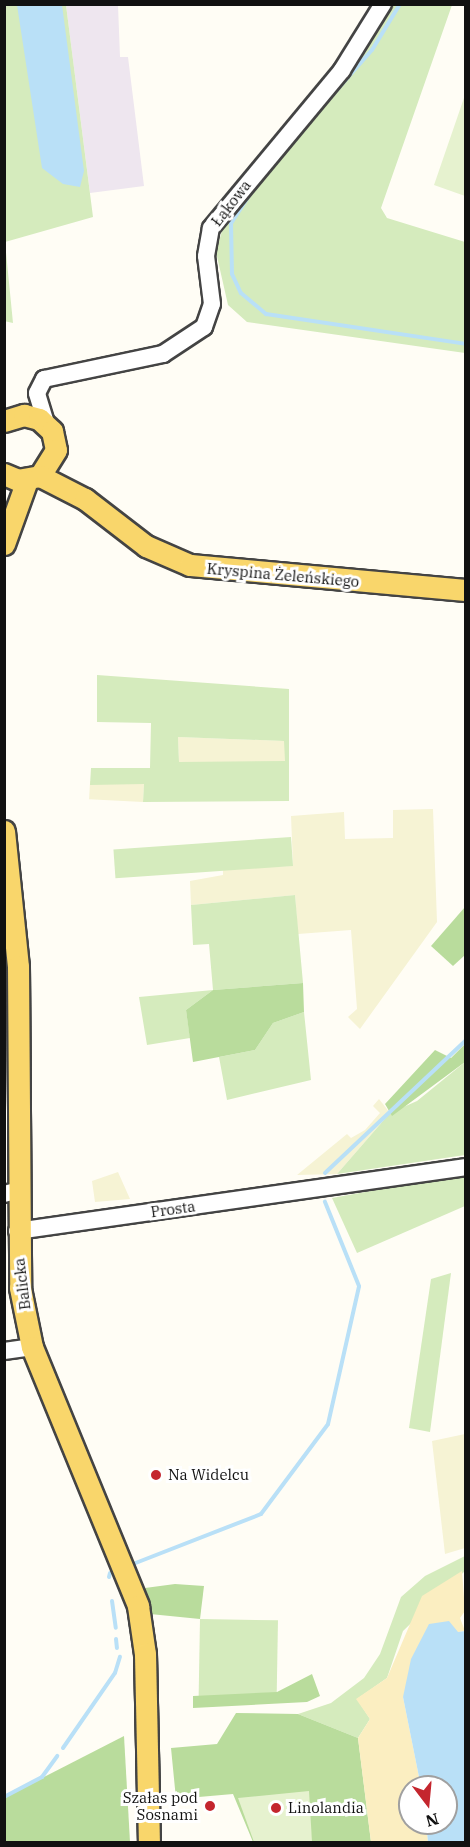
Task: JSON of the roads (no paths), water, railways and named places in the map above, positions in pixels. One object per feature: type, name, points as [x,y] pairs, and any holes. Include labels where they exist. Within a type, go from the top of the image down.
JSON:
[{"type":"main road","points":[[4,544],[56,440],[46,423],[10,418]]},
{"type":"main road","name":"Kryspina Żeleńskiego","points":[[4,474],[40,472],[85,500],[146,546],[190,565],[465,590]]},
{"type":"main road","points":[[4,483],[4,506]]},
{"type":"main road","name":"Balicka","points":[[4,831],[11,962],[10,1192],[17,1231],[20,1288],[32,1347],[128,1575],[145,1654],[149,1842]]},
{"type":"street","name":"Łąkowa","points":[[10,418],[37,393],[44,379],[163,354],[204,327],[212,304],[206,256],[211,228],[342,70],[382,4]]},
{"type":"street","points":[[37,393],[46,423]]},
{"type":"street","name":"Prosta","points":[[17,1231],[465,1167]]},
{"type":"street","points":[[4,1351],[32,1347]]},
{"type":"water","points":[[17,5],[62,5],[84,171],[80,187],[63,184],[42,168]]},
{"type":"water","points":[[449,1621],[458,1632],[465,1631],[465,1842],[428,1842],[427,1835],[458,1835],[458,1775],[419,1775],[403,1697],[411,1659],[429,1624]]},
{"type":"waterway","points":[[308,123],[372,50],[400,4]]},
{"type":"waterway","points":[[252,191],[231,223],[232,274],[241,293],[266,314],[466,344]]},
{"type":"waterway","points":[[325,1173],[466,1040]]},
{"type":"waterway","points":[[133,1564],[261,1514],[328,1424],[359,1286],[325,1202]]},
{"type":"waterway","points":[[109,1577],[110,1573]]},
{"type":"waterway","points":[[112,1601],[116,1628]]},
{"type":"waterway","points":[[116,1639],[117,1648]]},
{"type":"waterway","points":[[63,1748],[115,1673],[120,1657]]},
{"type":"waterway","points":[[4,1797],[42,1777],[57,1756]]},
{"type":"place","name":"Na Widelcu","points":[[156,1475]]},
{"type":"place","name":"Szałas pod Sosnami","points":[[210,1806]]},
{"type":"place","name":"Linolandia","points":[[276,1808]]}]
